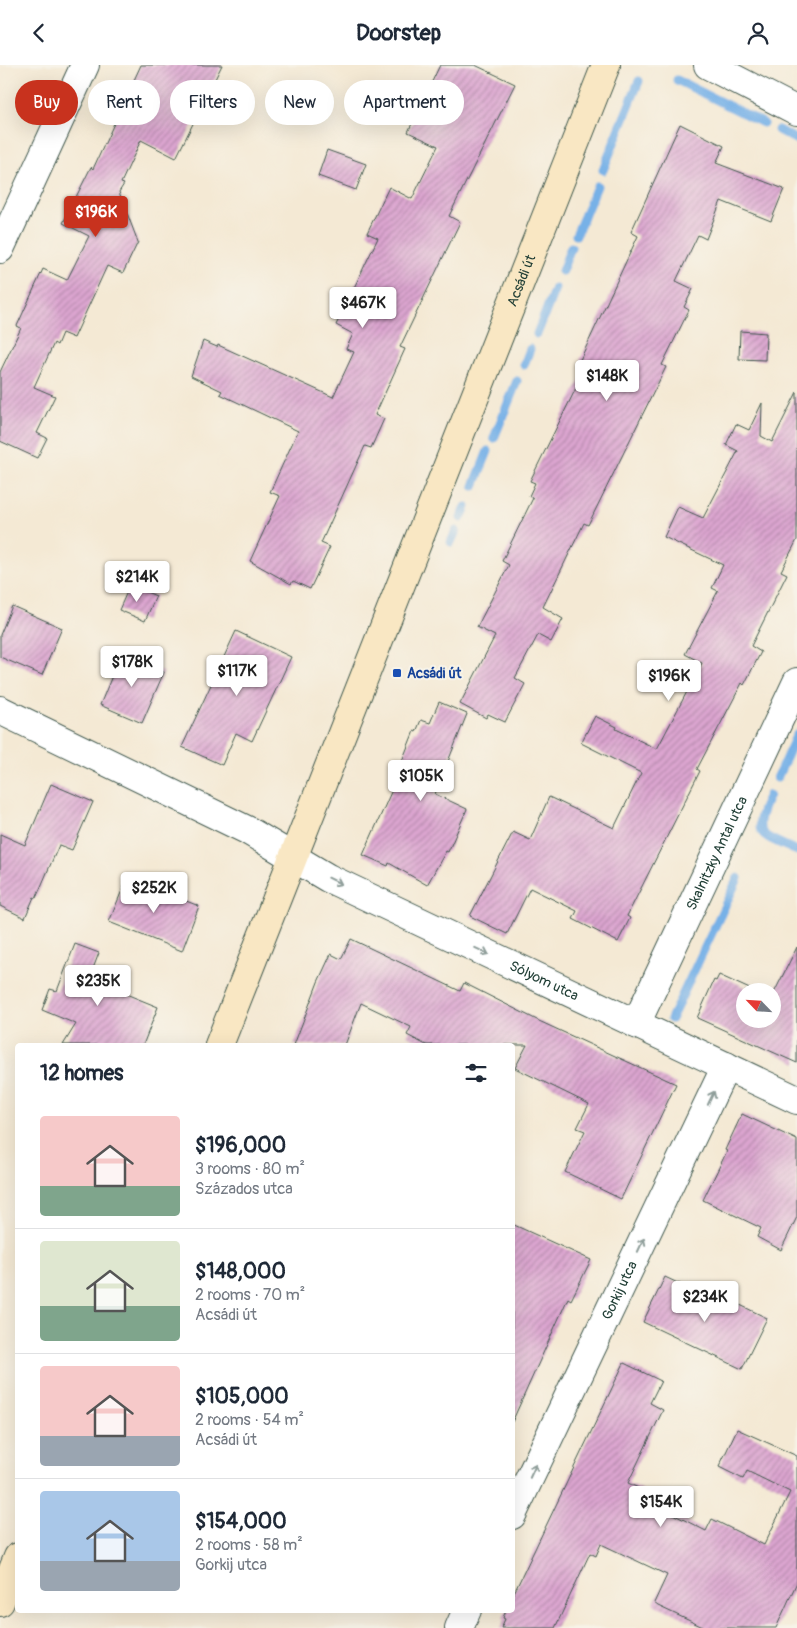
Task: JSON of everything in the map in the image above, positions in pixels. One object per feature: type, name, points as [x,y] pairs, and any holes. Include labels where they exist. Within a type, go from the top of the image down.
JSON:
[{"type":"main road","name":"Acsádi út","points":[[220,1043],[606,65]]},
{"type":"main road","points":[[0,1602],[15,1564]]},
{"type":"street","points":[[0,249],[85,65]]},
{"type":"street","points":[[708,65],[797,111]]},
{"type":"street","name":"Skalnitzky Antal utca","points":[[636,1024],[797,683]]},
{"type":"street","points":[[0,710],[247,830],[292,858]]},
{"type":"street","name":"Sólyom utca","points":[[292,858],[328,878],[797,1100]]},
{"type":"street","name":"Gorkij utca","points":[[515,1509],[726,1066]]},
{"type":"street","points":[[459,1628],[466,1613]]},
{"type":"building","points":[[141,65],[222,65],[215,80],[170,80],[170,125],[192,125],[176,158],[141,140],[121,183],[124,184],[119,192],[138,242],[123,273],[107,266],[74,338],[62,333],[57,345],[54,343],[34,387],[55,396],[37,433],[47,438],[37,458],[0,441],[0,372],[21,328],[17,326],[43,269],[67,280],[89,236],[63,223],[91,167],[93,169],[113,125],[160,125],[160,80],[134,80]]},
{"type":"building","points":[[440,65],[475,65],[515,84],[449,216],[460,222],[400,347],[405,349],[375,415],[384,419],[371,448],[365,446],[321,543],[330,547],[310,589],[293,581],[291,584],[250,561],[280,496],[270,492],[298,431],[220,394],[222,391],[191,376],[203,341],[217,347],[218,345],[333,397],[354,352],[346,349],[353,334],[336,325],[378,238],[367,233],[389,187],[412,199],[438,146],[408,132],[411,125],[464,125],[464,80],[433,80]]},
{"type":"building","points":[[680,124],[724,146],[716,163],[784,189],[771,221],[721,201],[706,239],[698,235],[676,281],[693,289],[684,307],[689,310],[662,365],[666,367],[588,525],[584,523],[543,607],[563,619],[551,642],[538,635],[515,678],[525,684],[505,722],[488,714],[486,718],[460,704],[495,636],[477,627],[509,565],[502,561],[533,498],[529,496],[535,483],[530,481],[588,364],[580,360],[638,236],[631,232]]},
{"type":"building","points":[[327,150],[366,164],[356,190],[318,176]]},
{"type":"building","points":[[740,331],[766,333],[765,360],[739,359]]},
{"type":"building","points":[[797,392],[797,540],[781,571],[787,574],[751,646],[761,652],[744,685],[742,683],[697,769],[700,771],[627,916],[630,918],[618,942],[573,919],[577,911],[530,888],[507,934],[470,916],[513,832],[530,840],[549,797],[614,828],[641,773],[581,743],[595,716],[617,727],[616,729],[657,749],[702,663],[685,654],[718,591],[712,588],[723,565],[664,537],[678,507],[703,518],[738,451],[726,445],[736,424],[749,430],[762,403],[761,436],[772,442]]},
{"type":"building","points":[[130,585],[156,596],[145,621],[119,610]]},
{"type":"building","points":[[12,606],[62,628],[42,675],[0,657],[0,635]]},
{"type":"building","points":[[236,631],[291,657],[252,741],[236,733],[222,765],[182,747]]},
{"type":"building","points":[[121,654],[164,672],[142,723],[100,705]]},
{"type":"building","points":[[439,702],[467,714],[435,794],[467,809],[448,852],[446,851],[427,885],[389,863],[388,866],[363,855],[400,772],[398,771],[414,731],[416,732],[421,720],[430,723]]},
{"type":"building","points":[[51,784],[93,802],[72,850],[59,845],[36,898],[34,897],[25,918],[0,906],[0,834],[25,845]]},
{"type":"building","points":[[127,878],[199,906],[182,951],[109,922]]},
{"type":"building","points":[[351,939],[460,991],[464,983],[539,1021],[676,1084],[621,1199],[565,1172],[585,1131],[577,1128],[589,1104],[515,1068],[527,1045],[515,1045],[515,1043],[422,1043],[407,1035],[411,1027],[361,1003],[346,1043],[295,1043],[331,954],[341,959]]},
{"type":"building","points":[[75,944],[99,953],[89,979],[158,1007],[144,1043],[64,1043],[76,1024],[42,1010],[50,989],[57,991]]},
{"type":"building","points":[[797,947],[797,1063],[697,1018],[714,980],[716,981],[719,975],[736,983],[736,1028],[781,1028],[781,983],[779,983]]},
{"type":"building","points":[[742,1114],[797,1140],[797,1217],[781,1250],[757,1237],[761,1228],[703,1200],[727,1151],[725,1150]]},
{"type":"building","points":[[515,1225],[591,1260],[571,1300],[568,1298],[515,1415]]},
{"type":"building","points":[[665,1277],[735,1310],[738,1304],[767,1318],[742,1369],[643,1322]]},
{"type":"building","points":[[624,1363],[661,1381],[650,1403],[663,1410],[628,1483],[661,1499],[657,1506],[706,1531],[712,1519],[764,1545],[790,1492],[747,1471],[743,1479],[719,1467],[737,1429],[797,1456],[797,1582],[776,1628],[705,1628],[658,1606],[654,1603],[667,1575],[601,1544],[596,1556],[590,1553],[555,1628],[501,1628],[505,1619],[503,1618],[505,1613],[515,1613],[515,1591]]},
{"type":"waterway","points":[[677,80],[763,123]]},
{"type":"waterway","points":[[603,170],[639,81]]},
{"type":"waterway","points":[[778,130],[797,140]]},
{"type":"waterway","points":[[576,235],[597,186]]},
{"type":"waterway","points":[[562,271],[571,247]]},
{"type":"waterway","points":[[537,334],[555,288]]},
{"type":"waterway","points":[[524,365],[530,349]]},
{"type":"waterway","points":[[494,438],[517,381]]},
{"type":"waterway","points":[[474,486],[488,451]]},
{"type":"waterway","points":[[461,518],[466,507]]},
{"type":"waterway","points":[[451,542],[456,531]]},
{"type":"waterway","points":[[777,778],[797,734]]},
{"type":"waterway","points":[[769,795],[760,819],[762,832],[774,841],[797,851]]},
{"type":"waterway","points":[[671,1019],[738,878]]},
{"type":"place","name":"Acsádi út","points":[[397,673]]}]
